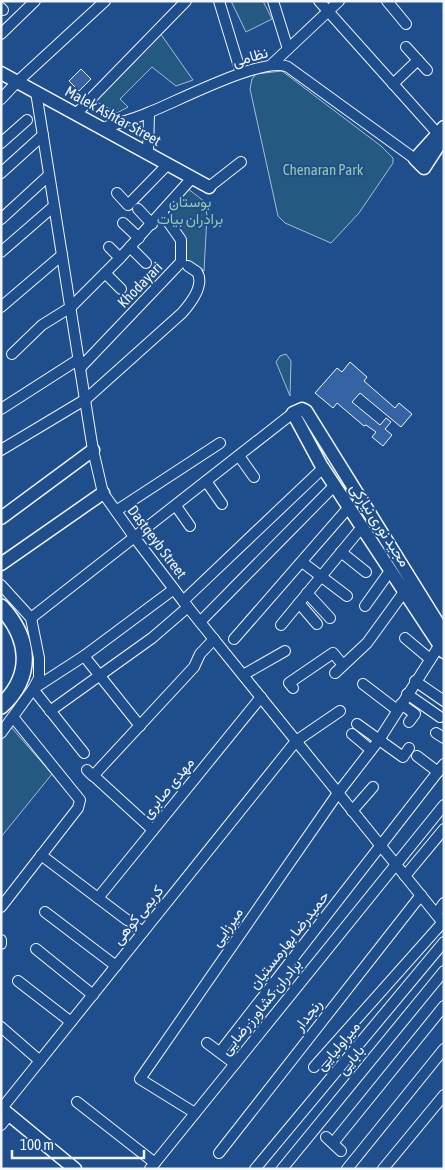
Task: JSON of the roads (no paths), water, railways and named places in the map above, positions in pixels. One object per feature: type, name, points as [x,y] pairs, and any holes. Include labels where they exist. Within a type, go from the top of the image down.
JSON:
[{"type":"highway","points":[[1,608],[19,631],[24,660],[19,682],[1,706]]},
{"type":"main road","name":"Malek Ashtar Street","points":[[1,73],[209,188]]},
{"type":"main road","points":[[419,163],[442,133]]},
{"type":"main road","name":"مجید نوری نیارکی","points":[[302,409],[306,411],[442,644],[404,592],[323,468],[293,413],[302,409]]},
{"type":"main road","points":[[1,518],[93,450]]},
{"type":"main road","points":[[1,564],[104,493]]},
{"type":"main road","points":[[4,1110],[75,1169]]},
{"type":"street","points":[[1,34],[35,1]]},
{"type":"street","points":[[1,99],[58,40],[105,1]]},
{"type":"street","points":[[76,114],[186,1]]},
{"type":"street","points":[[219,1],[241,73]]},
{"type":"street","points":[[273,1],[288,49]]},
{"type":"street","points":[[319,1],[393,84],[442,133]]},
{"type":"street","points":[[271,65],[339,1]]},
{"type":"street","points":[[387,1],[406,24]]},
{"type":"street","points":[[406,47],[427,70]]},
{"type":"street","points":[[393,84],[418,60]]},
{"type":"street","name":"نظامی","points":[[102,128],[149,113],[241,73],[271,65],[288,67],[419,163]]},
{"type":"street","name":"Dastqeyb Street","points":[[36,92],[93,450],[104,493],[135,538],[200,622],[441,920]]},
{"type":"street","points":[[148,153],[149,113]]},
{"type":"street","points":[[1,143],[27,120]]},
{"type":"street","points":[[1,172],[42,135]]},
{"type":"street","points":[[209,188],[240,162]]},
{"type":"street","points":[[117,193],[128,205],[168,164]]},
{"type":"street","points":[[1,219],[48,176]]},
{"type":"street","points":[[12,354],[42,325],[71,307],[152,224],[192,178]]},
{"type":"street","points":[[1,252],[54,206]]},
{"type":"street","points":[[138,209],[152,224]]},
{"type":"street","name":"Khodayari","points":[[1,409],[80,363],[181,262],[181,240],[162,212]]},
{"type":"street","points":[[123,223],[138,238]]},
{"type":"street","points":[[109,246],[120,258]]},
{"type":"street","points":[[130,247],[146,263]]},
{"type":"street","points":[[1,307],[62,256]]},
{"type":"street","points":[[1,450],[86,399],[188,305],[196,292],[199,275],[188,266]]},
{"type":"street","points":[[105,273],[122,289]]},
{"type":"street","points":[[31,618],[293,413]]},
{"type":"street","points":[[116,510],[220,443]]},
{"type":"street","points":[[239,456],[254,477]]},
{"type":"street","points":[[50,711],[152,638],[323,468]]},
{"type":"street","points":[[206,481],[222,504]]},
{"type":"street","points":[[200,622],[335,485]]},
{"type":"street","points":[[176,506],[190,526]]},
{"type":"street","points":[[234,638],[349,507]]},
{"type":"street","points":[[281,625],[362,527]]},
{"type":"street","points":[[341,552],[366,572]]},
{"type":"street","points":[[302,562],[347,596]]},
{"type":"street","points":[[365,606],[390,571]]},
{"type":"street","points":[[1,585],[31,618],[40,658],[39,678],[33,690],[1,733]]},
{"type":"street","points":[[33,690],[84,656],[174,589]]},
{"type":"street","points":[[335,672],[367,643],[404,592]]},
{"type":"street","points":[[308,593],[330,618]]},
{"type":"street","points":[[299,603],[317,624]]},
{"type":"street","points":[[405,638],[430,658]]},
{"type":"street","points":[[154,830],[92,774],[140,726],[194,667],[200,654],[214,639]]},
{"type":"street","name":"میرزایی","points":[[195,1113],[140,1079],[338,792],[379,740],[430,658],[442,644]]},
{"type":"street","points":[[243,675],[285,651]]},
{"type":"street","points":[[293,688],[289,683],[333,653],[343,665]]},
{"type":"street","points":[[84,656],[140,726]]},
{"type":"street","points":[[415,681],[444,701]]},
{"type":"street","points":[[363,684],[399,707],[415,714],[409,722]]},
{"type":"street","points":[[33,690],[84,753]]},
{"type":"street","points":[[408,694],[440,716]]},
{"type":"street","name":"مهدی صابری","points":[[98,898],[261,697]]},
{"type":"street","name":"کریمی کوهی","points":[[1,1125],[4,1110],[40,1062],[296,741],[340,711]]},
{"type":"street","points":[[1,907],[78,808],[79,796],[13,717]]},
{"type":"street","points":[[357,724],[403,757],[413,752],[441,768]]},
{"type":"street","points":[[352,734],[371,750]]},
{"type":"street","name":"حمیدرضا بهارمستیان","points":[[220,1052],[441,768]]},
{"type":"street","points":[[352,811],[373,787]]},
{"type":"street","name":"برادران کشاورز رضایی","points":[[152,1166],[444,805]]},
{"type":"street","points":[[405,876],[444,829]]},
{"type":"street","points":[[42,855],[143,932]]},
{"type":"street","name":"رنجدار","points":[[219,1153],[421,895]]},
{"type":"street","points":[[314,1067],[441,920],[444,903]]},
{"type":"street","points":[[45,912],[116,966]]},
{"type":"street","name":"میراولیایی","points":[[255,1169],[444,942]]},
{"type":"street","points":[[36,949],[93,995]]},
{"type":"street","name":"بابایی","points":[[282,1169],[444,971]]},
{"type":"street","points":[[18,981],[71,1022]]},
{"type":"street","points":[[341,1151],[329,1140],[444,1006]]},
{"type":"street","points":[[1,1027],[40,1062]]},
{"type":"street","points":[[208,1043],[235,1064]]},
{"type":"street","points":[[347,1169],[444,1048]]},
{"type":"street","points":[[383,1169],[444,1095]]},
{"type":"street","points":[[77,1102],[152,1166]]},
{"type":"park label","name":"Chenaran Park","points":[[323,170]]},
{"type":"park label","name":"بوستان برادران بیات","points":[[190,210]]}]
